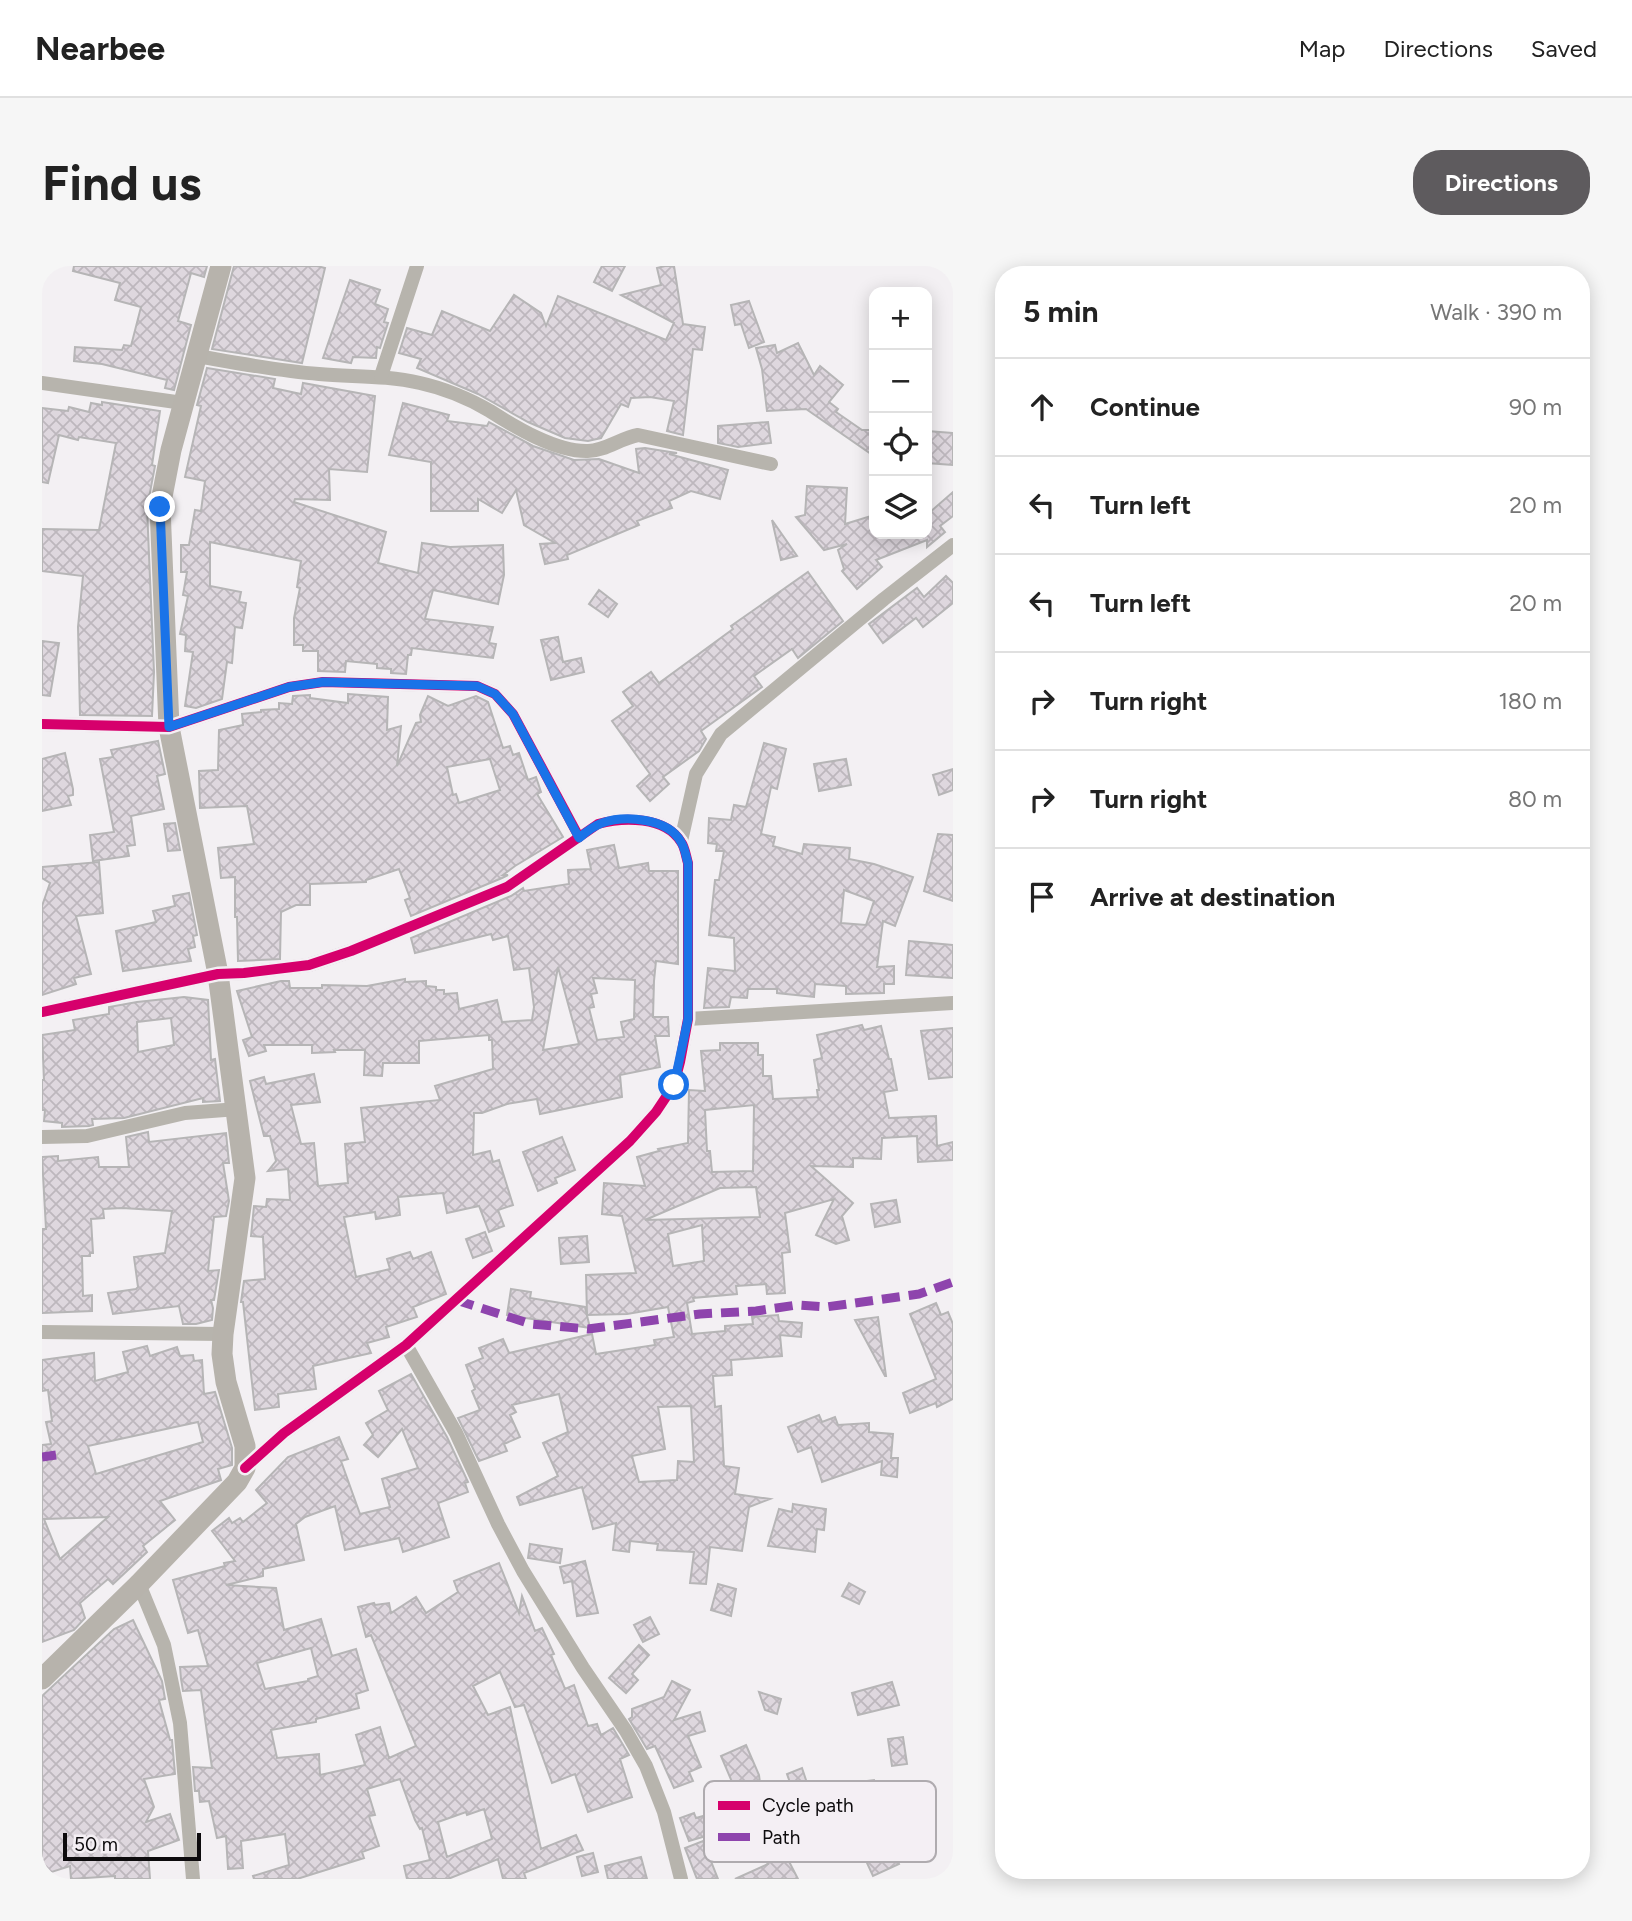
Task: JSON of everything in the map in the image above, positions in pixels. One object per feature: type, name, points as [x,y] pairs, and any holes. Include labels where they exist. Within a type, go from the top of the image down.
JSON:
[{"type":"main road","points":[[42,1679],[139,1584],[237,1482],[245,1468],[245,1446],[226,1382],[222,1354],[245,1178],[238,1109],[218,974],[169,727],[160,507],[183,403],[221,266]]},
{"type":"street","points":[[381,376],[417,266]]},
{"type":"street","points":[[197,356],[266,368],[318,374],[381,376],[422,383],[488,410],[525,433],[577,450],[590,452],[638,435],[771,464]]},
{"type":"street","points":[[42,383],[183,403]]},
{"type":"street","points":[[245,1468],[284,1433],[406,1345],[630,1141],[656,1112],[674,1085],[688,1019],[688,863],[681,841],[696,774],[721,734],[953,545]]},
{"type":"street","points":[[42,724],[169,727],[289,687],[323,682],[477,686],[495,694],[513,714],[579,838]]},
{"type":"street","points":[[42,1012],[218,974],[309,965],[351,951],[507,887],[598,824],[615,819],[633,818],[662,825],[681,841]]},
{"type":"street","points":[[688,1019],[953,1003]]},
{"type":"street","points":[[42,1137],[87,1136],[185,1113],[238,1109]]},
{"type":"street","points":[[42,1332],[223,1334]]},
{"type":"street","points":[[406,1345],[456,1433],[523,1571],[646,1766],[664,1812],[681,1879]]},
{"type":"street","points":[[139,1584],[164,1645],[180,1723],[193,1879]]},
{"type":"building","points":[[74,266],[207,266],[204,277],[191,273],[178,321],[191,325],[174,390],[165,388],[167,380],[102,364],[74,361],[75,347],[122,350],[124,345],[131,346],[141,307],[115,300],[120,283],[73,271]]},
{"type":"building","points":[[234,266],[325,268],[302,363],[212,349]]},
{"type":"building","points":[[602,266],[625,266],[612,291],[594,282]]},
{"type":"building","points":[[674,266],[683,324],[705,327],[702,350],[693,349],[683,435],[667,431],[674,401],[650,397],[631,398],[628,407],[621,404],[601,438],[588,441],[565,438],[528,422],[478,394],[417,368],[421,359],[399,353],[407,328],[432,335],[442,311],[490,331],[514,295],[541,313],[546,326],[558,296],[666,340],[674,323],[621,295],[661,285],[657,268]]},
{"type":"building","points":[[350,280],[380,290],[375,304],[388,309],[384,322],[388,323],[380,348],[377,347],[376,358],[353,357],[351,363],[323,358]]},
{"type":"building","points":[[749,301],[764,342],[749,348],[741,324],[735,325],[731,305]]},
{"type":"building","points":[[798,343],[814,375],[820,366],[843,385],[829,402],[838,409],[836,412],[862,430],[869,430],[869,453],[806,409],[767,411],[762,369],[756,348],[775,345],[777,353]]},
{"type":"building","points":[[207,368],[275,379],[273,388],[301,394],[303,383],[375,396],[367,472],[329,469],[330,500],[295,499],[294,502],[386,532],[378,563],[418,573],[422,543],[450,547],[503,545],[504,575],[498,604],[433,590],[425,619],[493,627],[489,643],[496,644],[493,658],[412,648],[411,655],[408,655],[406,674],[391,673],[391,669],[377,668],[377,664],[346,661],[345,672],[318,671],[318,651],[303,651],[303,645],[294,645],[294,618],[300,588],[297,587],[301,561],[210,542],[210,586],[241,592],[239,602],[246,603],[242,628],[235,627],[232,663],[227,662],[222,699],[196,708],[185,706],[193,652],[185,651],[186,635],[180,634],[188,596],[183,595],[187,572],[181,572],[181,545],[189,545],[195,510],[201,511],[205,481],[185,477],[201,406],[197,405]]},
{"type":"building","points":[[102,402],[160,411],[152,465],[155,466],[147,508],[154,672],[152,716],[80,715],[78,627],[83,576],[42,571],[42,529],[99,530],[116,443],[79,437],[78,440],[59,435],[48,483],[42,482],[42,408],[68,411],[69,407],[89,412],[91,403],[102,405]]},
{"type":"building","points":[[403,403],[449,415],[447,421],[487,426],[489,422],[533,446],[574,460],[599,459],[639,473],[636,449],[645,448],[677,453],[669,454],[728,470],[720,499],[691,491],[669,501],[672,508],[637,521],[639,525],[567,555],[568,559],[545,564],[540,544],[555,543],[524,525],[516,490],[502,513],[478,499],[478,511],[431,511],[431,462],[389,455]]},
{"type":"building","points":[[768,422],[771,443],[738,447],[718,443],[718,426]]},
{"type":"building","points":[[932,431],[953,433],[953,465],[932,463]]},
{"type":"building","points":[[807,486],[847,488],[845,524],[869,517],[869,539],[932,539],[932,510],[953,492],[953,516],[940,526],[945,532],[927,547],[927,540],[876,560],[882,567],[857,589],[842,571],[844,569],[838,550],[847,544],[824,550],[796,517],[805,515]]},
{"type":"building","points":[[772,520],[797,556],[781,560]]},
{"type":"building","points":[[808,572],[843,621],[798,658],[792,649],[754,676],[762,687],[701,731],[706,739],[699,751],[663,777],[669,784],[650,801],[637,786],[650,774],[612,721],[633,706],[623,692],[651,672],[659,683],[733,629],[731,626]]},
{"type":"building","points":[[946,576],[953,583],[953,603],[923,627],[916,618],[883,643],[869,624],[917,588],[924,597]]},
{"type":"building","points":[[599,590],[617,604],[608,617],[589,604]]},
{"type":"building","points":[[558,637],[563,662],[581,658],[584,672],[551,680],[541,640]]},
{"type":"building","points":[[42,641],[59,643],[50,696],[42,695]]},
{"type":"building","points":[[348,694],[388,697],[387,730],[401,726],[397,766],[416,723],[421,722],[420,715],[428,696],[448,706],[476,696],[488,702],[503,748],[510,746],[513,755],[519,753],[528,780],[536,777],[541,792],[537,794],[563,837],[503,875],[508,875],[411,916],[405,900],[410,898],[399,869],[366,882],[310,884],[310,905],[296,905],[281,912],[280,959],[238,961],[235,877],[221,878],[218,848],[254,844],[247,806],[200,808],[199,771],[218,770],[219,730],[243,725],[242,714],[279,709],[279,703],[292,704],[293,696],[310,695],[310,698],[348,703]],"holes":[[[490,759],[500,790],[459,803],[456,794],[453,795],[447,767]]]},
{"type":"building","points":[[158,741],[165,774],[157,776],[164,809],[131,816],[135,845],[127,846],[129,856],[93,861],[90,835],[114,832],[100,759],[113,757],[111,750]]},
{"type":"building","points":[[764,743],[786,749],[777,789],[771,787],[761,834],[775,837],[773,846],[802,854],[804,844],[850,848],[849,859],[913,877],[895,926],[883,921],[877,967],[894,966],[894,984],[884,984],[884,993],[846,994],[846,986],[815,984],[814,997],[777,993],[777,989],[748,989],[747,998],[731,997],[729,1007],[704,1008],[708,968],[735,971],[734,938],[709,935],[715,880],[719,880],[724,851],[716,851],[717,844],[708,843],[709,818],[731,820],[734,805],[746,807]],"holes":[[[844,890],[874,901],[866,925],[841,923]]]},
{"type":"building","points":[[65,753],[73,789],[73,795],[68,796],[71,805],[42,811],[42,759]]},
{"type":"building","points":[[846,759],[851,785],[819,791],[814,764]]},
{"type":"building","points":[[953,769],[953,790],[939,795],[933,775]]},
{"type":"building","points":[[175,823],[180,850],[168,851],[164,824]]},
{"type":"building","points":[[938,834],[953,835],[953,901],[924,891]]},
{"type":"building","points":[[614,845],[619,868],[648,863],[649,871],[678,871],[678,964],[656,961],[654,981],[653,1017],[668,1017],[669,1036],[655,1036],[660,1067],[620,1075],[622,1097],[540,1114],[537,1099],[474,1113],[473,1155],[490,1151],[493,1162],[499,1160],[513,1205],[498,1210],[504,1226],[489,1232],[479,1206],[447,1213],[443,1193],[398,1197],[400,1215],[376,1219],[375,1212],[344,1217],[356,1277],[390,1269],[387,1259],[410,1252],[413,1259],[431,1252],[446,1294],[413,1307],[417,1317],[386,1327],[389,1337],[367,1343],[371,1353],[313,1366],[316,1389],[278,1394],[279,1407],[255,1410],[241,1302],[244,1281],[265,1279],[263,1237],[251,1236],[254,1206],[266,1207],[267,1199],[290,1200],[288,1169],[268,1171],[276,1161],[270,1136],[264,1136],[250,1081],[264,1077],[266,1084],[314,1074],[320,1102],[291,1105],[301,1144],[314,1143],[318,1186],[348,1183],[345,1144],[365,1142],[361,1108],[440,1100],[435,1086],[493,1069],[492,1040],[489,1040],[489,1035],[419,1041],[419,1063],[383,1063],[382,1076],[364,1075],[365,1050],[312,1053],[312,1045],[264,1045],[266,1051],[249,1056],[243,1040],[252,1037],[237,991],[281,981],[289,981],[290,988],[322,988],[322,985],[367,986],[405,979],[405,982],[426,981],[426,986],[444,990],[444,994],[457,993],[459,1009],[497,1000],[502,1022],[532,1020],[534,1007],[529,968],[514,970],[508,936],[493,940],[491,934],[415,953],[411,938],[511,896],[523,888],[524,891],[569,884],[568,870],[591,869],[587,850]],"holes":[[[558,967],[579,1044],[543,1050]],[[593,978],[635,980],[634,1019],[621,1022],[624,1037],[597,1040],[589,1008],[594,1007],[591,994],[597,993]]]},
{"type":"building","points":[[99,862],[103,913],[76,916],[91,974],[74,978],[76,984],[42,995],[42,906],[50,883],[42,878],[42,867]]},
{"type":"building","points":[[189,893],[197,935],[193,936],[195,947],[188,949],[191,961],[123,971],[116,931],[156,922],[153,911],[175,906],[173,896]]},
{"type":"building","points":[[909,941],[953,945],[953,978],[906,975]]},
{"type":"building","points":[[184,997],[208,1000],[211,1060],[215,1059],[220,1101],[203,1102],[203,1098],[124,1118],[92,1119],[93,1125],[89,1126],[62,1127],[62,1123],[44,1121],[42,1035],[75,1030],[73,1020],[109,1014],[109,1007]],"holes":[[[171,1018],[174,1045],[138,1052],[137,1022]]]},
{"type":"building","points":[[862,1025],[864,1030],[881,1026],[897,1090],[884,1092],[889,1118],[936,1116],[937,1146],[953,1142],[953,1160],[918,1162],[917,1136],[882,1138],[881,1159],[853,1158],[853,1167],[811,1166],[853,1203],[842,1216],[849,1240],[836,1244],[816,1235],[834,1199],[785,1213],[790,1252],[782,1253],[785,1293],[767,1294],[766,1284],[736,1286],[737,1294],[693,1298],[694,1301],[687,1303],[692,1334],[725,1331],[725,1326],[753,1324],[752,1317],[778,1315],[779,1321],[802,1323],[801,1337],[780,1335],[782,1356],[731,1360],[732,1375],[713,1376],[715,1407],[721,1406],[724,1466],[739,1468],[735,1494],[770,1499],[749,1507],[742,1551],[710,1547],[706,1584],[690,1583],[694,1552],[657,1550],[658,1544],[630,1541],[629,1552],[613,1550],[616,1523],[593,1529],[582,1487],[520,1505],[517,1497],[558,1476],[543,1443],[568,1432],[559,1394],[512,1405],[516,1412],[510,1415],[520,1437],[504,1444],[507,1451],[479,1461],[458,1418],[480,1410],[466,1365],[483,1358],[479,1348],[503,1339],[509,1353],[592,1334],[596,1354],[655,1345],[654,1340],[674,1337],[668,1307],[627,1314],[587,1315],[586,1275],[636,1273],[622,1216],[602,1214],[604,1183],[645,1186],[637,1157],[659,1151],[658,1149],[688,1143],[689,1090],[705,1091],[701,1051],[720,1050],[720,1043],[758,1043],[758,1055],[763,1055],[763,1076],[771,1076],[773,1099],[818,1097],[814,1060],[822,1058],[817,1035]],"holes":[[[754,1105],[753,1171],[712,1172],[710,1151],[707,1151],[705,1110]],[[756,1187],[760,1217],[645,1220],[720,1188]],[[702,1225],[704,1261],[673,1266],[668,1234]],[[691,1406],[694,1462],[678,1461],[677,1480],[639,1482],[632,1456],[665,1449],[658,1407]]]},
{"type":"building","points":[[953,1028],[953,1077],[929,1079],[921,1031]]},
{"type":"building","points":[[148,1132],[149,1142],[226,1133],[229,1163],[223,1163],[229,1201],[226,1216],[214,1217],[208,1271],[219,1270],[214,1300],[211,1300],[212,1320],[183,1324],[179,1306],[113,1314],[108,1293],[138,1287],[134,1257],[165,1253],[172,1211],[122,1208],[103,1209],[104,1218],[91,1219],[93,1253],[90,1253],[90,1256],[82,1256],[83,1296],[92,1295],[92,1311],[42,1313],[42,1229],[46,1229],[42,1157],[58,1156],[58,1161],[98,1157],[99,1167],[129,1167],[126,1137]]},
{"type":"building","points":[[562,1137],[575,1170],[555,1178],[557,1183],[538,1191],[523,1152]]},
{"type":"building","points":[[896,1200],[900,1222],[875,1227],[871,1204]]},
{"type":"building","points":[[485,1232],[492,1251],[473,1258],[466,1239]]},
{"type":"building","points":[[587,1236],[589,1262],[561,1264],[559,1238]]},
{"type":"building","points":[[511,1289],[531,1292],[530,1298],[585,1307],[590,1328],[507,1315]]},
{"type":"building","points":[[936,1303],[941,1315],[948,1312],[953,1324],[953,1399],[937,1407],[936,1403],[910,1413],[903,1393],[936,1379],[910,1314]]},
{"type":"building","points":[[878,1317],[886,1376],[855,1320]]},
{"type":"building","points":[[147,1346],[150,1356],[177,1347],[180,1356],[193,1355],[194,1361],[202,1360],[204,1394],[215,1392],[232,1448],[232,1465],[218,1469],[221,1480],[160,1501],[175,1520],[143,1546],[147,1552],[113,1584],[108,1579],[80,1603],[85,1618],[74,1630],[42,1642],[42,1445],[51,1444],[46,1422],[52,1421],[48,1390],[42,1391],[42,1360],[94,1353],[95,1381],[128,1372],[123,1352]],"holes":[[[198,1422],[203,1442],[96,1474],[88,1446]],[[108,1517],[60,1559],[44,1519]]]},
{"type":"building","points":[[411,1374],[447,1437],[468,1482],[465,1483],[468,1492],[438,1503],[449,1537],[403,1552],[399,1538],[345,1550],[335,1506],[305,1517],[296,1524],[304,1560],[263,1569],[263,1576],[226,1585],[276,1588],[284,1630],[321,1619],[332,1656],[356,1649],[368,1690],[356,1694],[359,1708],[316,1719],[316,1722],[271,1730],[277,1758],[319,1754],[320,1775],[365,1765],[356,1735],[380,1727],[389,1758],[416,1746],[371,1635],[366,1637],[358,1607],[389,1603],[391,1613],[416,1597],[426,1613],[458,1592],[454,1581],[499,1563],[519,1613],[522,1596],[535,1631],[542,1628],[565,1689],[574,1685],[588,1726],[597,1724],[601,1735],[613,1728],[629,1755],[620,1759],[632,1797],[588,1812],[575,1774],[552,1783],[524,1705],[515,1707],[500,1672],[473,1686],[488,1715],[510,1707],[541,1849],[576,1835],[583,1850],[524,1873],[526,1879],[503,1879],[498,1859],[448,1879],[407,1879],[404,1866],[430,1860],[422,1828],[420,1829],[415,1820],[400,1779],[367,1789],[375,1815],[369,1816],[379,1846],[362,1852],[364,1858],[297,1879],[254,1879],[253,1876],[289,1865],[285,1834],[241,1841],[243,1868],[228,1869],[226,1836],[217,1838],[209,1801],[200,1802],[199,1791],[195,1791],[193,1767],[212,1768],[201,1690],[183,1691],[180,1667],[208,1666],[198,1630],[188,1633],[173,1580],[235,1561],[212,1531],[229,1518],[232,1523],[240,1518],[243,1522],[267,1503],[256,1490],[288,1457],[339,1437],[348,1459],[341,1461],[360,1514],[390,1507],[382,1479],[418,1468],[402,1429],[378,1457],[364,1445],[373,1435],[366,1423],[388,1410],[379,1391]],"holes":[[[311,1648],[318,1676],[308,1681],[265,1689],[257,1663]],[[484,1809],[492,1839],[447,1857],[438,1822]]]},
{"type":"building","points":[[819,1415],[822,1422],[835,1417],[838,1425],[869,1423],[869,1432],[893,1434],[891,1458],[898,1458],[897,1477],[881,1475],[882,1461],[822,1482],[811,1447],[798,1452],[788,1427]]},
{"type":"building","points":[[793,1504],[826,1509],[824,1530],[817,1529],[815,1552],[768,1546],[779,1509],[792,1512]]},
{"type":"building","points":[[530,1544],[562,1549],[560,1563],[528,1558]]},
{"type":"building","points":[[585,1561],[598,1613],[577,1616],[572,1581],[564,1583],[560,1567]]},
{"type":"building","points":[[849,1583],[865,1592],[859,1604],[842,1596]]},
{"type":"building","points":[[718,1584],[736,1589],[731,1616],[711,1610]]},
{"type":"building","points":[[650,1617],[659,1634],[643,1642],[634,1625]]},
{"type":"building","points":[[133,1620],[162,1681],[165,1699],[159,1700],[172,1740],[175,1774],[144,1779],[154,1807],[146,1822],[170,1814],[179,1840],[148,1851],[150,1879],[115,1879],[115,1876],[71,1879],[70,1866],[42,1875],[42,1696],[114,1629]]},
{"type":"building","points":[[639,1645],[649,1655],[632,1674],[638,1680],[626,1693],[609,1678]]},
{"type":"building","points":[[672,1681],[690,1690],[674,1720],[700,1712],[705,1731],[688,1736],[701,1767],[689,1772],[693,1781],[674,1788],[655,1746],[647,1749],[629,1719],[632,1717],[632,1709],[664,1697]]},
{"type":"building","points":[[892,1682],[899,1705],[858,1715],[852,1693]]},
{"type":"building","points":[[759,1692],[781,1699],[777,1714],[765,1710]]},
{"type":"building","points":[[903,1737],[907,1764],[892,1766],[888,1739]]},
{"type":"building","points":[[746,1745],[760,1781],[732,1781],[721,1756]]},
{"type":"building","points":[[802,1768],[806,1781],[789,1781],[787,1774]]},
{"type":"building","points":[[694,1813],[696,1818],[704,1816],[704,1837],[689,1841],[680,1818]]},
{"type":"building","points":[[703,1841],[704,1862],[711,1862],[718,1879],[697,1879],[685,1848]]},
{"type":"building","points":[[593,1853],[598,1872],[582,1876],[577,1857]]},
{"type":"building","points":[[641,1857],[647,1879],[608,1879],[605,1866]]},
{"type":"building","points":[[767,1862],[789,1862],[798,1879],[735,1879],[768,1864]]},
{"type":"building","points":[[867,1862],[898,1862],[899,1864],[873,1876]]},
{"type":"marked path","points":[[456,1300],[531,1324],[588,1329],[700,1314],[756,1311],[797,1305],[826,1307],[919,1294],[953,1282]]},
{"type":"marked path","points":[[42,1457],[56,1455]]},
{"type":"cycle path","points":[[42,724],[169,727],[289,687],[323,682],[477,686],[495,694],[513,714],[579,837]]},
{"type":"cycle path","points":[[42,1012],[218,974],[309,965],[351,951],[507,887],[598,824],[619,820],[654,823],[674,833],[684,847],[688,863],[688,1019],[674,1085],[656,1112],[630,1141],[406,1345],[284,1433],[245,1468]]},
{"type":"route","points":[[160,507],[169,727],[289,687],[323,682],[477,686],[495,694],[513,714],[579,838],[598,824],[633,818],[662,825],[681,841],[688,863],[688,1019],[674,1085]]}]
